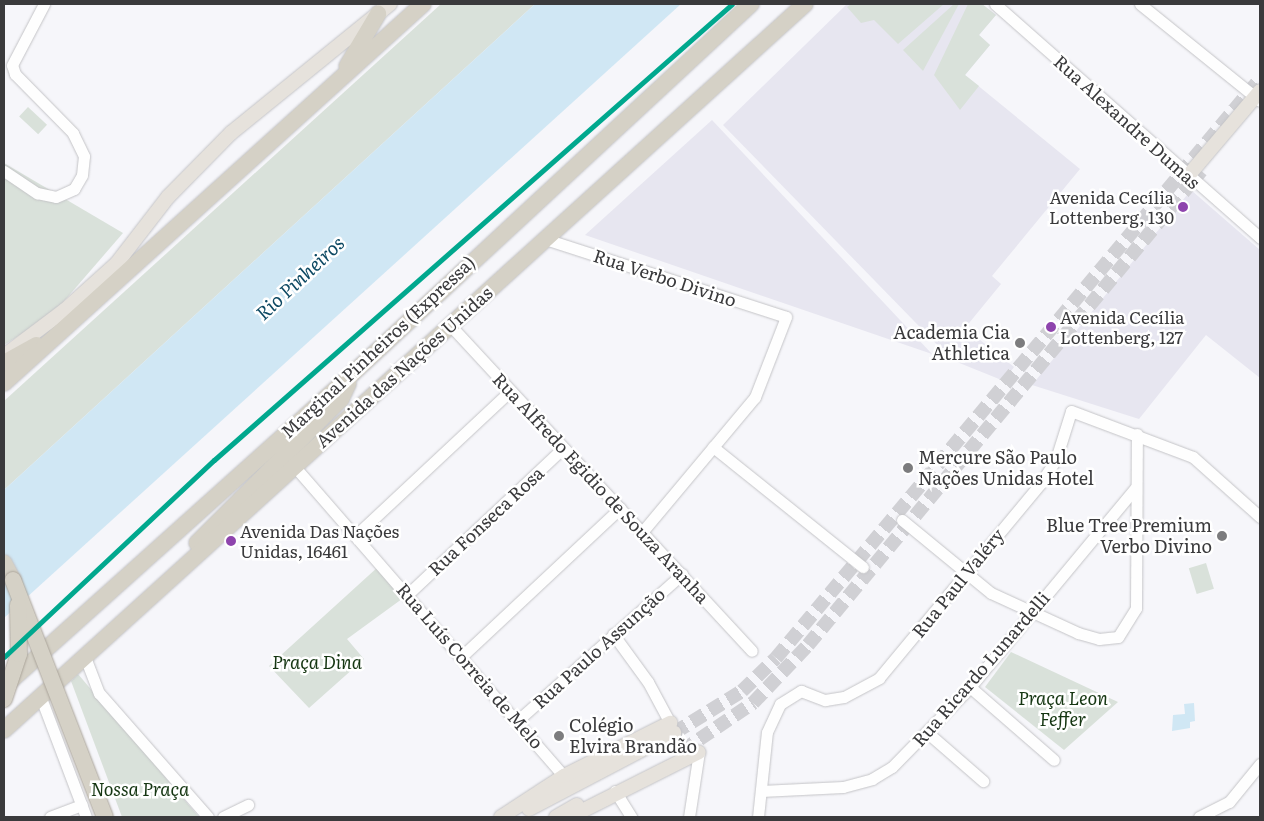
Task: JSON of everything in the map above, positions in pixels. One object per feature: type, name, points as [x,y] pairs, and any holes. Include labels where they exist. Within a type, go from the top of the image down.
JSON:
[{"type":"highway","points":[[4,383],[423,4]]},
{"type":"highway","name":"Marginal Pinheiros (Expressa)","points":[[4,688],[351,375],[751,4]]},
{"type":"highway","name":"Avenida das Nações Unidas","points":[[4,730],[805,4]]},
{"type":"highway","points":[[339,80],[384,9]]},
{"type":"highway","points":[[4,363],[62,330]]},
{"type":"highway","points":[[181,568],[202,537],[341,399],[351,375]]},
{"type":"highway","points":[[4,563],[105,817]]},
{"type":"highway","points":[[4,699],[21,640],[12,580]]},
{"type":"main road","points":[[4,356],[65,310],[117,263],[168,197],[230,133],[384,9]]},
{"type":"main road","points":[[1188,176],[1259,94]]},
{"type":"main road","points":[[514,813],[564,776],[672,728]]},
{"type":"main road","points":[[501,817],[514,813],[672,728]]},
{"type":"main road","points":[[556,817],[682,751]]},
{"type":"main road","points":[[570,817],[615,791],[698,752]]},
{"type":"street","points":[[4,171],[37,193],[56,198],[74,189],[82,175],[84,156],[73,133],[15,74],[12,65],[44,4]]},
{"type":"street","name":"Rua Alexandre Dumas","points":[[995,4],[1260,238]]},
{"type":"street","points":[[1140,4],[1259,94]]},
{"type":"street","name":"Rua Verbo Divino","points":[[545,238],[786,317],[755,397],[713,447]]},
{"type":"street","name":"Rua Alfredo Egidio de Souza Aranha","points":[[450,326],[752,651]]},
{"type":"street","points":[[355,536],[510,391]]},
{"type":"street","name":"Rua Paul Valéry","points":[[761,790],[768,732],[780,704],[801,691],[834,700],[873,683],[966,573],[1056,459],[1071,411],[1137,434]]},
{"type":"street","points":[[902,520],[966,573],[1030,613],[1099,639],[1126,631],[1137,597],[1137,434],[1193,457],[1260,516]]},
{"type":"street","points":[[642,532],[713,447],[863,567]]},
{"type":"street","name":"Rua Fonseca Rosa","points":[[408,594],[563,448]]},
{"type":"street","name":"Rua Luís Correia de Melo","points":[[295,467],[408,594],[564,776]]},
{"type":"street","name":"Rua Ricardo Lunardelli","points":[[761,790],[818,791],[872,779],[929,734],[1136,487]]},
{"type":"street","points":[[461,657],[620,508]]},
{"type":"street","name":"Rua Paulo Assunção","points":[[517,721],[682,574]]},
{"type":"street","points":[[613,634],[672,728]]},
{"type":"street","points":[[85,657],[99,693],[208,817]]},
{"type":"street","points":[[970,687],[1054,760]]},
{"type":"street","points":[[41,698],[86,817]]},
{"type":"street","points":[[929,734],[983,781]]},
{"type":"street","points":[[689,817],[698,752]]},
{"type":"street","points":[[1199,817],[1228,802],[1260,764]]},
{"type":"street","points":[[758,817],[761,790]]},
{"type":"street","points":[[615,791],[631,817]]},
{"type":"street","points":[[50,817],[82,805]]},
{"type":"street","points":[[223,817],[248,805]]},
{"type":"street","points":[[494,817],[514,813]]},
{"type":"shaded area","points":[[847,4],[982,4],[996,15],[979,35],[990,45],[965,75],[1080,169],[992,276],[1001,284],[965,328],[1014,367],[1004,381],[952,360],[723,125]]},
{"type":"shaded area","points":[[712,120],[932,354],[585,235]]},
{"type":"shaded area","points":[[1191,190],[1260,250],[1260,378],[1206,335],[1139,419],[1032,385]]},
{"type":"green space","points":[[441,4],[535,4],[4,490],[4,401]]},
{"type":"green space","points":[[851,4],[944,4],[898,44],[874,20],[861,23],[847,7]]},
{"type":"green space","points":[[954,4],[959,4],[923,71],[903,50]]},
{"type":"green space","points":[[968,4],[982,4],[996,15],[979,35],[990,45],[965,75],[979,86],[960,110],[934,75]]},
{"type":"green space","points":[[28,107],[47,125],[38,134],[19,117]]},
{"type":"green space","points":[[4,163],[123,233],[53,314],[4,345]]},
{"type":"green space","points":[[1206,563],[1214,589],[1197,594],[1189,568]]},
{"type":"green space","name":"Praça Dina","points":[[379,566],[406,596],[347,639],[364,659],[309,708],[269,666]]},
{"type":"green space","name":"Praça Leon Feffer","points":[[1011,652],[1118,702],[1064,750],[985,687]]},
{"type":"green space","name":"Nossa Praça","points":[[78,674],[199,817],[122,817],[71,681]]},
{"type":"water","name":"Rio Pinheiros","points":[[535,4],[681,4],[4,618],[4,490]]},
{"type":"water","points":[[1194,703],[1195,721],[1190,722],[1190,728],[1172,731],[1173,715],[1185,714],[1184,704]]},
{"type":"tunnel","points":[[674,733],[742,691],[776,658],[1260,79]]},
{"type":"tunnel","points":[[682,751],[753,703],[808,645],[1201,171]]},
{"type":"transit line","points":[[4,657],[214,460],[732,4]]},
{"type":"place","name":"Avenida Cecília Lottenberg, 130","points":[[1183,207]]},
{"type":"place","name":"Avenida Cecília Lottenberg, 127","points":[[1051,327]]},
{"type":"place","name":"Academia Cia Athletica","points":[[1020,343]]},
{"type":"place","name":"Mercure São Paulo Nações Unidas Hotel","points":[[908,468]]},
{"type":"place","name":"Blue Tree Premium Verbo Divino","points":[[1222,536]]},
{"type":"place","name":"Avenida Das Nações Unidas, 16461","points":[[231,541]]},
{"type":"place","name":"Colégio Elvira Brandão","points":[[559,736]]}]
